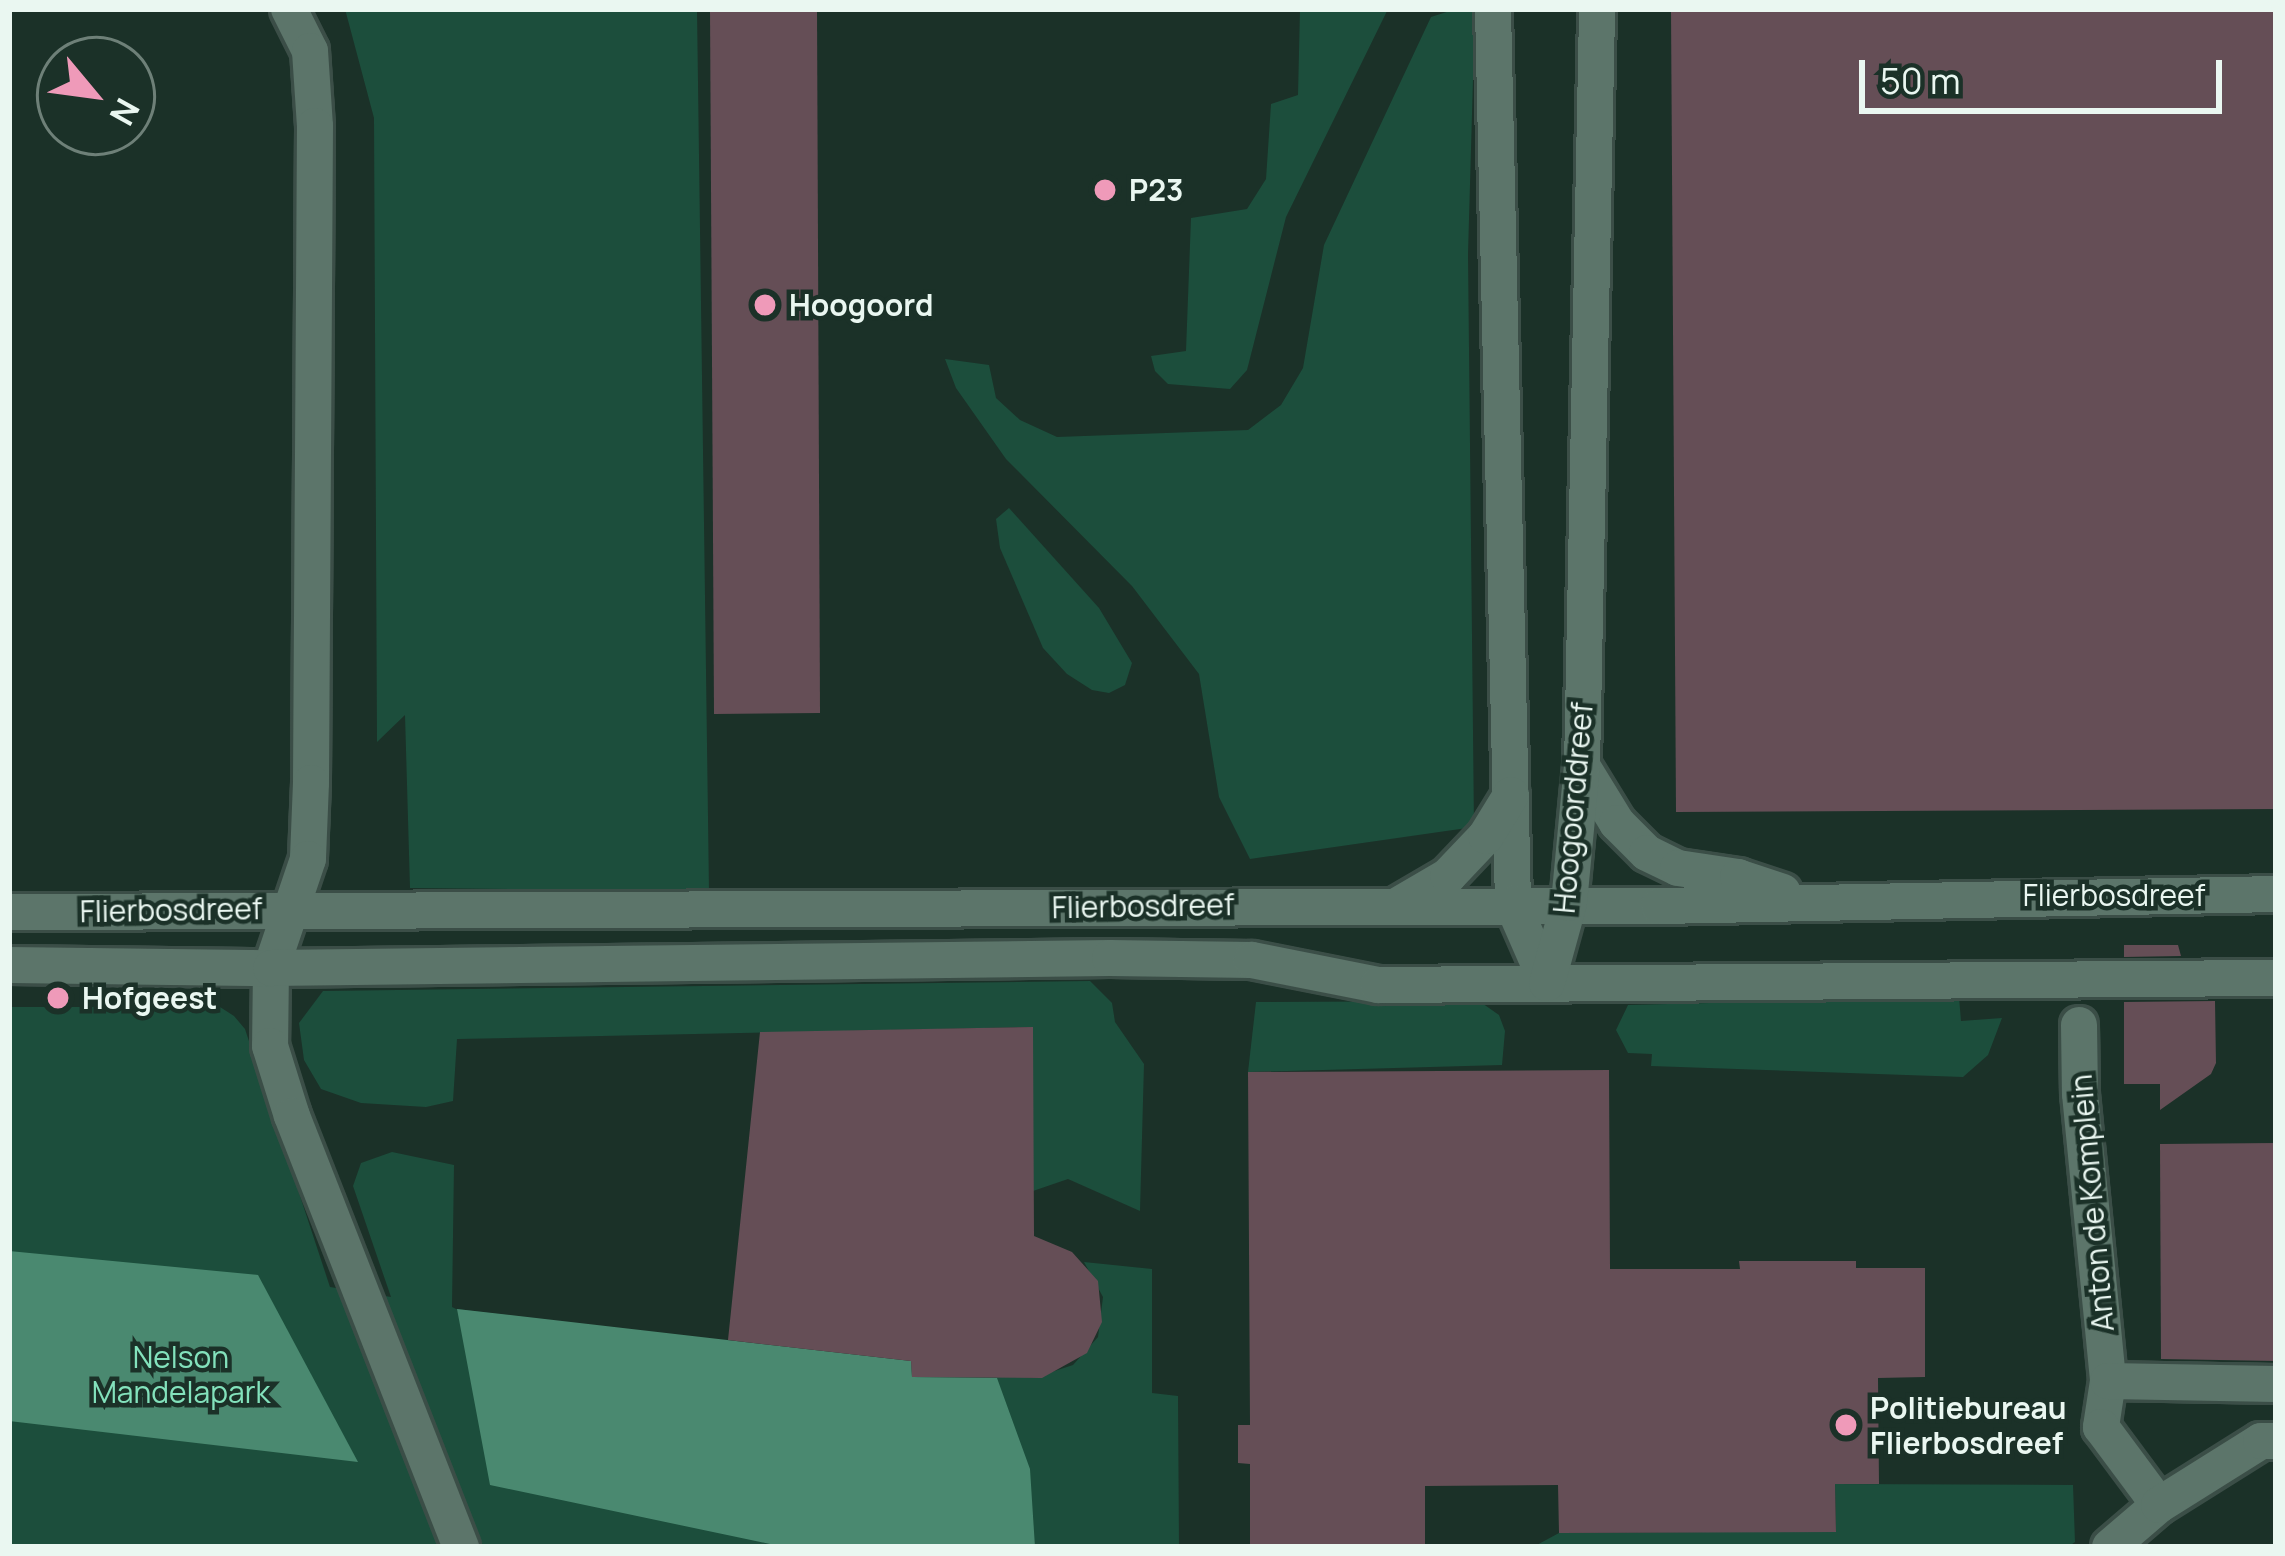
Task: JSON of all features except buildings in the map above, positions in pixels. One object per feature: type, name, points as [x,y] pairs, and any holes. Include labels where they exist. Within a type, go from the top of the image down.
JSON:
[{"type":"street","points":[[271,968],[308,859],[311,783],[315,126],[310,51],[289,9]]},
{"type":"street","name":"Hoogoorddreef","points":[[1492,9],[1514,904],[1547,983]]},
{"type":"street","name":"Hoogoorddreef","points":[[1547,983],[1569,904],[1582,766],[1597,9]]},
{"type":"street","points":[[1582,766],[1617,823],[1647,853],[1678,868],[1738,877],[1804,900]]},
{"type":"street","points":[[1399,904],[1448,876],[1486,836],[1510,794]]},
{"type":"street","name":"Flierbosdreef","points":[[9,912],[1569,904],[2276,894]]},
{"type":"street","name":"Flierbosdreef","points":[[9,965],[271,968],[1110,958],[1252,960],[1378,985],[2276,978]]},
{"type":"street","name":"Flierbosdreef","points":[[271,968],[271,1046],[292,1116],[461,1547]]},
{"type":"street","name":"Anton de Komplein","points":[[2079,1025],[2080,1094],[2108,1381],[2101,1427],[2159,1505]]},
{"type":"street","points":[[2108,1381],[2276,1384]]},
{"type":"street","points":[[2110,1547],[2159,1505],[2261,1441],[2276,1441]]},
{"type":"green space","points":[[345,9],[697,9],[709,891],[410,888],[405,715],[377,742],[374,118]]},
{"type":"green space","points":[[1300,9],[1388,9],[1286,217],[1247,370],[1230,389],[1168,384],[1155,371],[1151,356],[1186,351],[1191,218],[1247,209],[1266,179],[1271,104],[1298,95]]},
{"type":"green space","points":[[1475,9],[1468,254],[1474,827],[1250,859],[1219,797],[1199,674],[1132,586],[1006,459],[956,388],[945,359],[989,365],[996,398],[1020,420],[1057,437],[1248,430],[1281,405],[1303,368],[1324,245],[1431,17]]},
{"type":"green space","points":[[1009,508],[1099,608],[1132,663],[1125,685],[1109,693],[1092,690],[1067,674],[1043,648],[1000,548],[996,519]]},
{"type":"green space","points":[[1090,981],[1112,1003],[1115,1022],[1144,1064],[1140,1211],[1068,1179],[1033,1191],[1032,1027],[457,1039],[453,1101],[426,1107],[361,1103],[321,1089],[304,1060],[299,1023],[323,991]]},
{"type":"green space","points":[[1959,997],[1961,1021],[2002,1018],[1988,1055],[1963,1077],[1651,1066],[1652,1054],[1628,1053],[1616,1030],[1628,1005]]},
{"type":"green space","points":[[1479,1001],[1499,1015],[1505,1031],[1502,1065],[1248,1072],[1256,1002]]},
{"type":"green space","name":"Nelson Mandelapark","points":[[9,1007],[220,1007],[234,1016],[245,1029],[330,1287],[391,1297],[353,1186],[361,1163],[392,1152],[454,1165],[452,1307],[456,1309],[1033,1378],[1073,1365],[1098,1337],[1103,1297],[1084,1262],[1152,1269],[1152,1393],[1178,1396],[1179,1547],[9,1547]]},
{"type":"green space","points":[[1835,1484],[2073,1485],[2075,1542],[2068,1547],[1533,1547],[1559,1533],[1836,1531]]},
{"type":"shaded area","points":[[9,1251],[258,1275],[358,1462],[9,1421]]},
{"type":"shaded area","points":[[457,1309],[911,1361],[912,1377],[997,1378],[1030,1469],[1035,1547],[784,1547],[490,1485]]},
{"type":"place","name":"P23","points":[[1105,190]]},
{"type":"place","name":"Hoogoord","points":[[765,305]]},
{"type":"place","name":"Hofgeest","points":[[58,998]]},
{"type":"place","name":"Politiebureau Flierbosdreef","points":[[1846,1425]]}]
